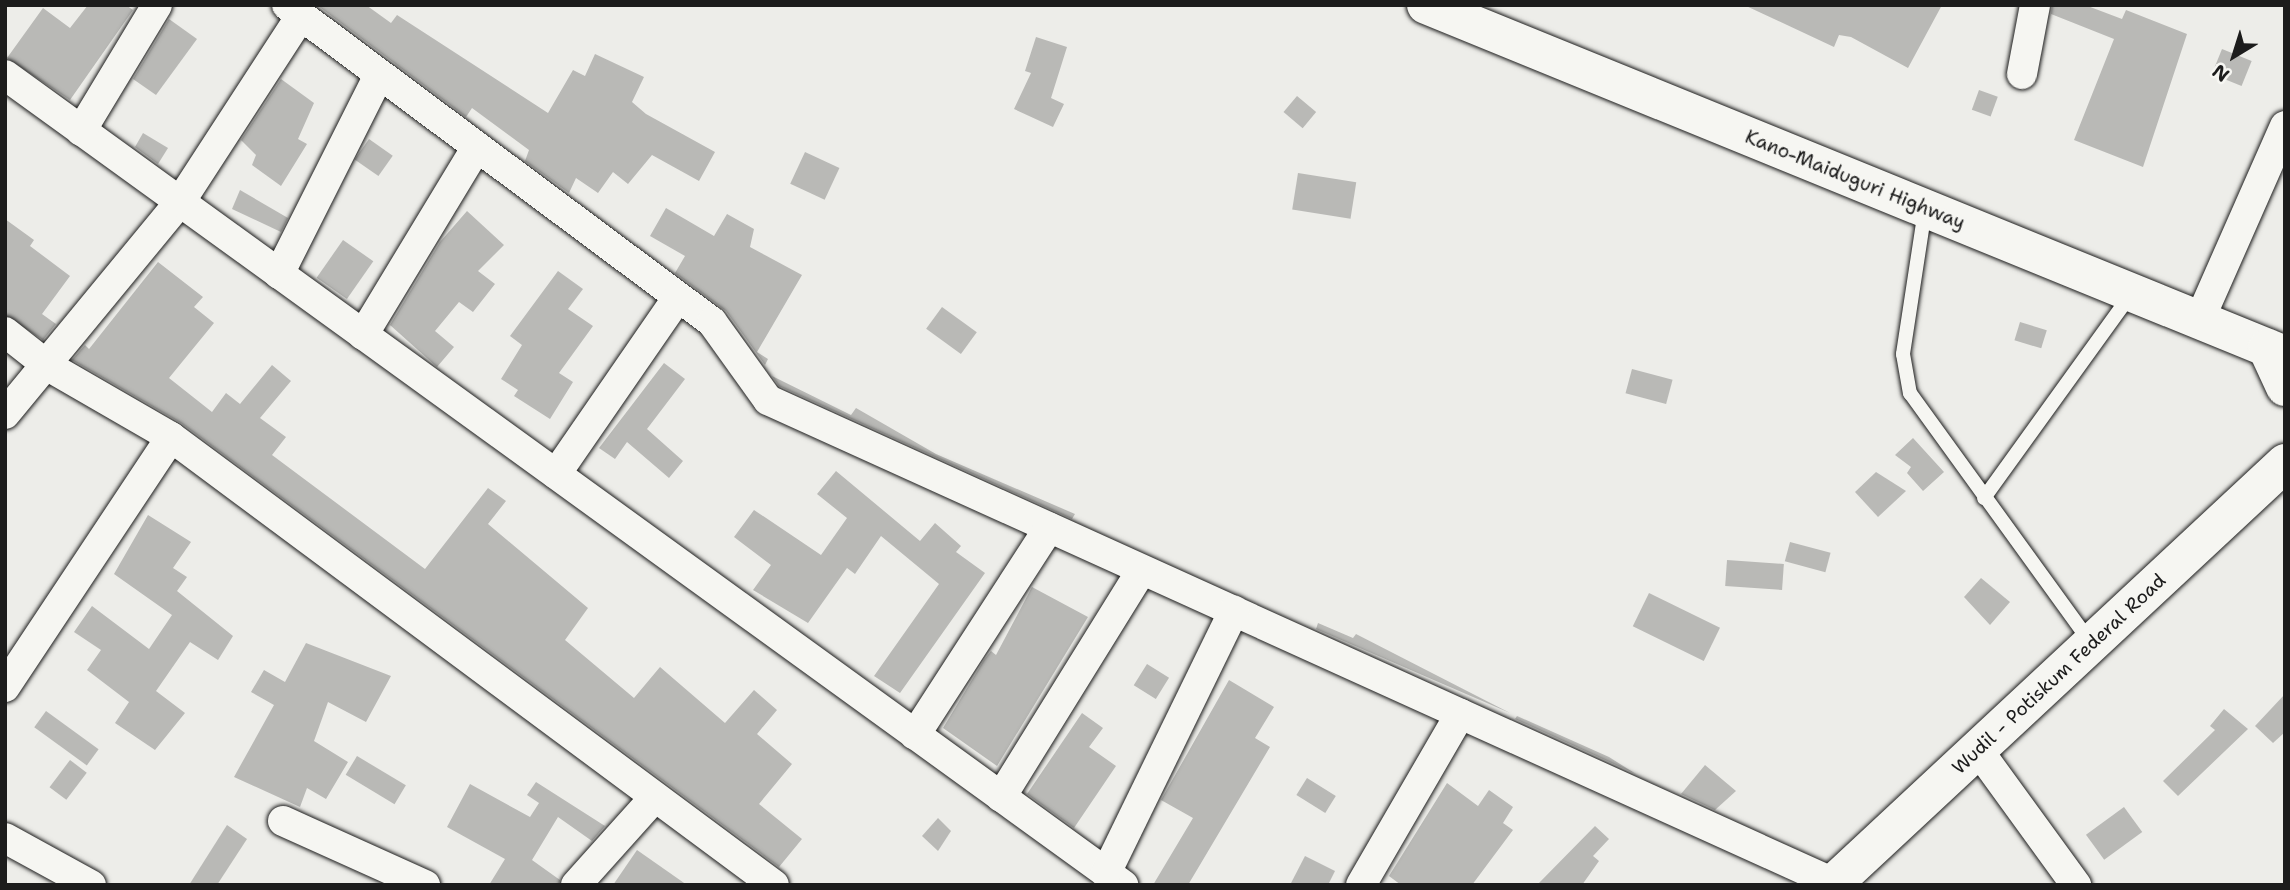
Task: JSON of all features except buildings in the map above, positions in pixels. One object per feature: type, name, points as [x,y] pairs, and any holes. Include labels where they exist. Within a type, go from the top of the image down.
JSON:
[{"type":"main road","name":"Kano-Maiduguri Highway","points":[[1426,5],[2276,352]]},
{"type":"main road","points":[[2276,352],[2285,387]]},
{"type":"main road","name":"Wudil - Potiskum Federal Road","points":[[1833,884],[2285,463]]},
{"type":"street","points":[[82,131],[157,5]]},
{"type":"street","points":[[2022,74],[2035,5]]},
{"type":"street","points":[[5,414],[48,366],[180,202],[293,10],[712,322],[768,400],[1833,884]]},
{"type":"street","points":[[5,75],[1114,879],[1234,611]]},
{"type":"street","points":[[279,274],[379,75]]},
{"type":"street","points":[[2199,321],[2285,126]]},
{"type":"street","points":[[363,335],[477,147]]},
{"type":"street","points":[[556,474],[678,297]]},
{"type":"street","points":[[5,332],[48,366],[171,437],[774,885]]},
{"type":"street","points":[[5,687],[171,437]]},
{"type":"street","points":[[915,735],[1049,528]]},
{"type":"street","points":[[1001,797],[1142,570]]},
{"type":"street","points":[[1362,885],[1460,714]]},
{"type":"street","points":[[1978,750],[2076,885]]},
{"type":"street","points":[[576,885],[655,797]]},
{"type":"street","points":[[284,821],[425,885]]},
{"type":"street","points":[[5,838],[91,885]]},
{"type":"lane","points":[[1925,209],[1903,354],[1910,393],[2092,644]]},
{"type":"lane","points":[[1984,498],[2132,293]]}]
